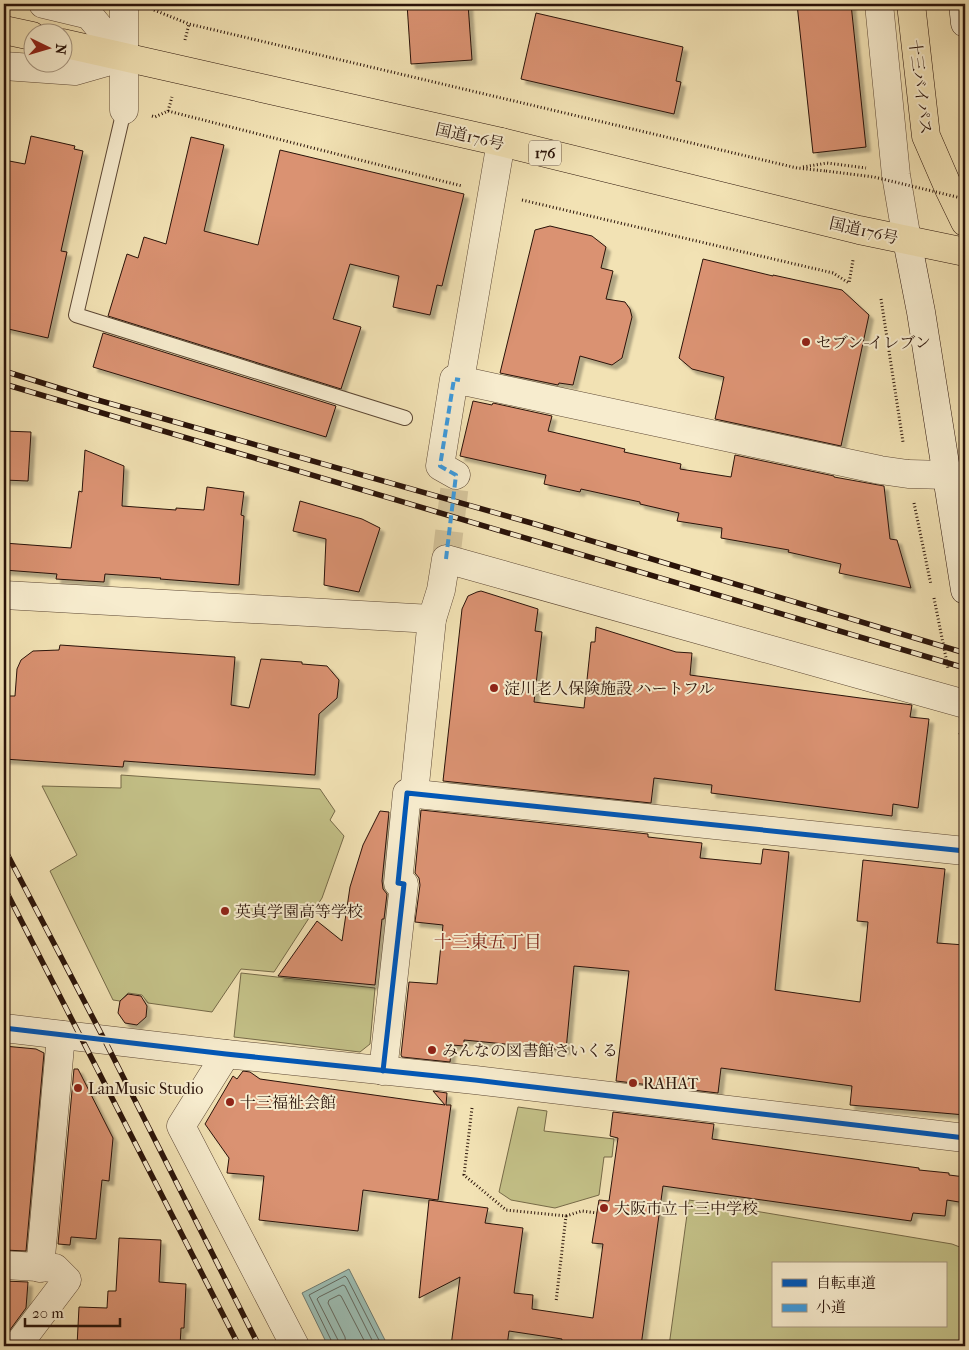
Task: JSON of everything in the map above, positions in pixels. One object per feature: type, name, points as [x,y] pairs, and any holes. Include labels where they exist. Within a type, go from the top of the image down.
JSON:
[{"type":"highway","name":"十三バイパス","points":[[911,4],[926,136],[965,222]]},
{"type":"highway","points":[[4,30],[22,34]]},
{"type":"highway","name":"国道176号","points":[[72,45],[500,142],[859,230],[965,252]]},
{"type":"street","points":[[43,4],[89,15],[124,57]]},
{"type":"street","points":[[879,4],[896,175],[948,476],[965,590]]},
{"type":"street","points":[[963,4],[965,23]]},
{"type":"street","points":[[124,110],[124,57],[134,5]]},
{"type":"street","points":[[4,66],[76,71],[124,57]]},
{"type":"street","points":[[460,380],[500,142]]},
{"type":"street","points":[[456,475],[440,466],[454,379],[880,470],[908,474],[948,476]]},
{"type":"street","points":[[414,794],[432,619],[441,590],[446,559],[960,703]]},
{"type":"street","points":[[4,595],[432,619]]},
{"type":"street","points":[[383,1071],[404,884],[398,884],[407,793],[965,851]]},
{"type":"street","points":[[4,1028],[475,1080],[965,1138]]},
{"type":"street","points":[[40,1268],[61,1035]]},
{"type":"street","points":[[226,1054],[181,1126],[295,1346]]},
{"type":"street","points":[[4,1265],[55,1268],[67,1280],[17,1346]]},
{"type":"lane","points":[[124,110],[76,316],[405,418]]},
{"type":"path","points":[[134,5],[189,24],[797,168],[874,177],[965,199]]},
{"type":"path","points":[[155,117],[168,111]]},
{"type":"path","points":[[797,168],[827,162],[871,169]]},
{"type":"path","points":[[881,299],[908,474],[932,588]]},
{"type":"path","points":[[934,597],[960,703],[965,772]]},
{"type":"path","points":[[475,1080],[464,1175],[506,1210],[566,1216],[582,1211],[597,1213]]},
{"type":"path","points":[[556,1302],[566,1216]]},
{"type":"shaded area","points":[[121,775],[320,789],[335,811],[330,820],[344,836],[322,898],[274,972],[241,969],[212,1012],[148,1003],[142,995],[128,993],[120,1001],[113,1000],[50,871],[77,855],[42,786],[121,788]]},
{"type":"shaded area","points":[[241,973],[375,988],[370,1044],[360,1052],[234,1037]]},
{"type":"shaded area","points":[[518,1107],[547,1111],[544,1131],[614,1139],[612,1157],[604,1157],[599,1195],[555,1208],[511,1200],[499,1192]]},
{"type":"shaded area","points":[[689,1200],[952,1244],[965,1249],[965,1346],[669,1346]]},
{"type":"water","points":[[349,1269],[388,1346],[328,1346],[302,1293]]},
{"type":"building","points":[[407,4],[468,4],[472,60],[411,64]]},
{"type":"building","points":[[797,4],[851,4],[866,147],[813,153]]},
{"type":"building","points":[[536,13],[683,47],[676,81],[681,82],[674,114],[521,79]]},
{"type":"building","points":[[31,136],[75,146],[74,149],[83,151],[61,251],[67,252],[48,338],[4,328],[4,160],[25,164]]},
{"type":"building","points":[[191,137],[224,145],[204,231],[258,245],[280,150],[464,194],[442,286],[437,285],[430,315],[393,307],[399,276],[350,264],[333,319],[361,327],[341,389],[108,316],[127,254],[138,258],[144,237],[166,244]]},
{"type":"building","points":[[550,226],[592,236],[606,247],[601,268],[613,271],[606,299],[625,302],[630,309],[632,317],[622,358],[612,365],[580,356],[573,385],[559,383],[558,385],[500,373],[535,230]]},
{"type":"building","points":[[703,259],[842,290],[869,315],[841,446],[715,419],[724,377],[692,369],[679,358]]},
{"type":"building","points":[[103,333],[336,406],[326,437],[93,367]]},
{"type":"building","points":[[473,401],[492,405],[493,403],[552,416],[548,431],[625,449],[624,452],[681,464],[680,469],[731,477],[735,455],[884,486],[890,539],[897,540],[911,588],[839,573],[841,564],[788,552],[789,550],[721,538],[722,528],[677,521],[679,513],[581,489],[580,492],[544,484],[546,475],[460,456]]},
{"type":"building","points":[[4,431],[31,432],[28,481],[4,480]]},
{"type":"building","points":[[85,450],[124,466],[122,506],[204,510],[207,487],[244,492],[241,515],[244,516],[239,585],[105,574],[104,582],[56,579],[57,574],[4,570],[4,543],[71,548],[79,491],[82,492]]},
{"type":"building","points":[[300,501],[362,519],[380,528],[359,592],[324,585],[326,539],[293,531]]},
{"type":"building","points":[[481,591],[538,609],[535,631],[542,632],[534,702],[584,708],[591,642],[595,642],[596,627],[676,652],[692,653],[690,675],[912,705],[910,717],[929,719],[918,808],[893,804],[892,816],[711,793],[712,785],[654,778],[651,803],[443,781],[462,609],[468,596]]},
{"type":"building","points":[[60,645],[235,657],[231,705],[249,708],[261,659],[327,666],[339,680],[337,698],[319,714],[315,775],[124,761],[123,767],[4,759],[5,696],[15,696],[17,669],[21,660],[33,651],[59,650]]},
{"type":"building","points":[[421,810],[648,834],[648,837],[702,843],[700,858],[761,864],[763,849],[789,852],[775,990],[860,1002],[868,922],[857,921],[863,860],[945,869],[937,943],[965,945],[965,1115],[850,1105],[852,1086],[721,1068],[718,1093],[616,1081],[629,971],[574,966],[566,1050],[464,1040],[464,1046],[452,1045],[450,1062],[402,1057],[409,982],[437,984],[443,925],[415,922],[420,885],[419,878],[415,873]]},
{"type":"building","points":[[380,811],[389,812],[382,881],[383,889],[387,894],[384,919],[382,919],[375,985],[278,976],[317,921],[342,941],[350,887],[363,845]]},
{"type":"building","points":[[128,994],[141,996],[147,1006],[146,1017],[137,1025],[125,1023],[118,1013],[120,1001]]},
{"type":"building","points":[[4,1046],[36,1049],[44,1053],[26,1251],[4,1250]]},
{"type":"building","points":[[74,1069],[78,1069],[113,1138],[109,1181],[102,1180],[96,1239],[71,1237],[70,1245],[58,1244]]},
{"type":"building","points":[[243,1071],[250,1072],[260,1079],[445,1105],[433,1091],[447,1093],[446,1105],[451,1105],[438,1200],[363,1190],[358,1231],[259,1220],[264,1176],[227,1173],[229,1158],[205,1124],[233,1076],[237,1079]]},
{"type":"building","points":[[613,1112],[714,1124],[712,1139],[919,1168],[919,1170],[949,1173],[949,1175],[965,1177],[965,1203],[947,1200],[945,1216],[913,1213],[911,1221],[663,1186],[641,1346],[561,1346],[562,1339],[509,1331],[507,1346],[451,1346],[460,1277],[419,1298],[429,1200],[488,1208],[485,1223],[523,1228],[514,1293],[533,1295],[532,1309],[593,1318],[603,1244],[592,1243],[599,1200],[609,1201],[618,1138],[610,1136]]},
{"type":"building","points":[[119,1238],[161,1240],[159,1282],[186,1284],[184,1328],[181,1328],[180,1346],[77,1346],[79,1307],[107,1308],[108,1291],[116,1291]]},
{"type":"building","points":[[4,1281],[28,1282],[26,1308],[4,1338]]},
{"type":"tunnel","points":[[446,559],[456,475]]},
{"type":"railway","points":[[4,371],[94,399],[535,524],[965,653]]},
{"type":"railway","points":[[4,384],[965,668]]},
{"type":"railway","points":[[4,848],[104,1039],[259,1346]]},
{"type":"railway","points":[[4,887],[239,1346]]},
{"type":"marked path","points":[[446,559],[456,475],[440,466],[454,379],[460,380]]},
{"type":"cycle path","points":[[383,1071],[404,884],[398,883],[407,793],[965,851]]},
{"type":"cycle path","points":[[4,1028],[475,1080],[965,1138]]},
{"type":"place","name":"セブン-イレブン","points":[[806,342]]},
{"type":"place","name":"淀川老人保険施設 ハートフル","points":[[494,688]]},
{"type":"place","name":"英真学園高等学校","points":[[225,911]]},
{"type":"place","name":"みんなの図書館さいくる","points":[[432,1050]]},
{"type":"place","name":"RAHAT","points":[[633,1083]]},
{"type":"place","name":"LanMusic Studio","points":[[78,1088]]},
{"type":"place","name":"十三福祉会館","points":[[230,1102]]},
{"type":"place","name":"大阪市立十三中学校","points":[[604,1208]]},
{"type":"district","name":"十三東五丁目","points":[[488,942]]}]
